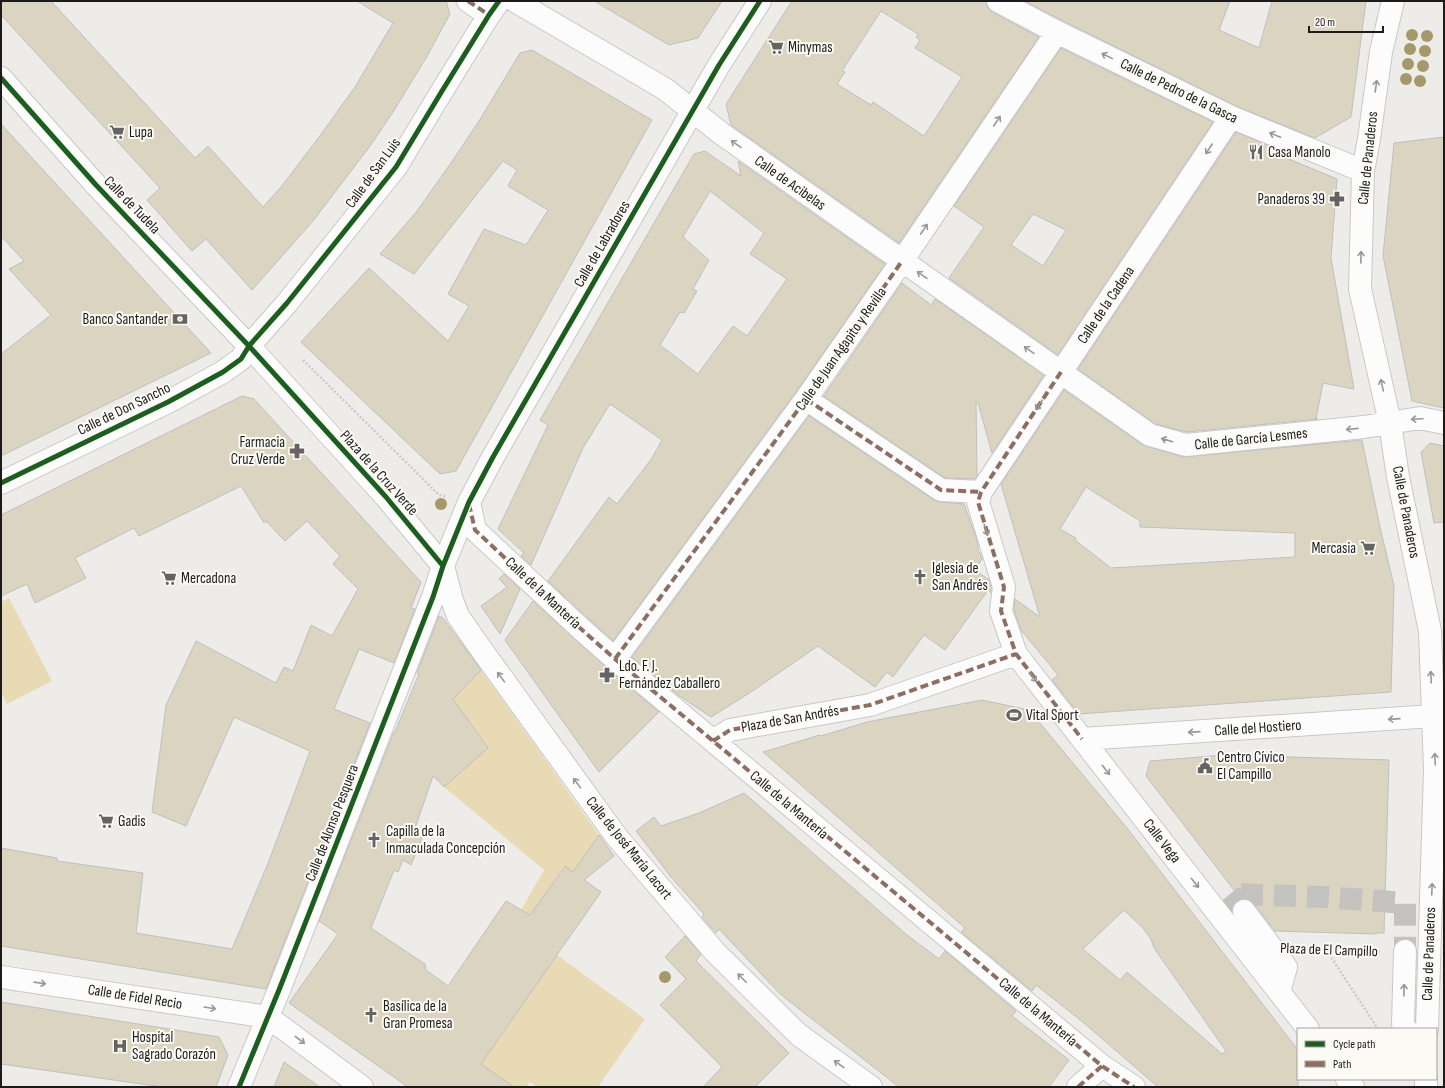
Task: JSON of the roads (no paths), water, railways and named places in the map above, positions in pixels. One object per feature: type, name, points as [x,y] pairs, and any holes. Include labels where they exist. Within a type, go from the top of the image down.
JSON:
[{"type":"street","points":[[468,1],[494,8]]},
{"type":"street","name":"Calle de Acibelas","points":[[515,1],[665,89],[722,134],[1061,372]]},
{"type":"street","name":"Calle de Labradores","points":[[469,502],[501,443],[719,65],[760,1]]},
{"type":"street","name":"Calle de Pedro de la Gasca","points":[[998,1],[1057,32],[1231,117],[1363,171]]},
{"type":"street","name":"Calle de Panaderos","points":[[1393,1],[1381,52],[1363,171],[1360,289],[1390,423],[1397,471],[1430,631],[1435,770],[1427,1028]]},
{"type":"street","name":"Calle de San Luis","points":[[249,346],[287,303],[396,167],[494,8]]},
{"type":"street","name":"Calle de Juan Agapito y Revilla","points":[[615,659],[806,399],[902,261],[1057,32]]},
{"type":"street","name":"Calle de Tudela","points":[[1,78],[96,185],[249,346]]},
{"type":"street","name":"Calle de la Cadena","points":[[981,492],[1231,117]]},
{"type":"street","name":"Calle de Don Sancho","points":[[1,483],[168,402],[223,372],[241,359],[249,346]]},
{"type":"street","name":"Plaza de la Cruz Verde","points":[[249,346],[386,497],[443,566]]},
{"type":"street","name":"Calle de García Lesmes","points":[[1061,372],[1150,435],[1186,445],[1364,427],[1420,418],[1444,423]]},
{"type":"street","points":[[806,399],[941,490],[981,492]]},
{"type":"street","name":"Calle Vega","points":[[981,492],[978,502],[1004,587],[1002,611],[1016,654],[1307,1028]]},
{"type":"street","points":[[443,566],[469,502]]},
{"type":"street","name":"Calle de la Mantería","points":[[469,502],[475,530],[615,659],[1102,1066],[1134,1087]]},
{"type":"street","name":"Calle de Alonso Pesquera","points":[[239,1087],[433,597],[443,566]]},
{"type":"street","name":"Calle de José María Lacort","points":[[443,566],[458,616],[616,836],[715,952],[799,1035],[871,1087]]},
{"type":"street","name":"Plaza de San Andrés","points":[[713,741],[730,730],[870,705],[1016,654]]},
{"type":"street","name":"Calle del Hostiero","points":[[1082,739],[1433,716]]},
{"type":"street","points":[[1244,910],[1286,967],[1279,992]]},
{"type":"street","points":[[1395,952],[1403,1024],[1405,1028]]},
{"type":"street","name":"Calle de Fidel Recio","points":[[1,977],[268,1017]]},
{"type":"street","points":[[268,1017],[362,1087]]},
{"type":"street","points":[[1078,1087],[1102,1066]]},
{"type":"tunnel","points":[[1244,911],[1230,894],[1325,897],[1405,903],[1405,951]]},
{"type":"place","name":"Minymas","points":[[776,47]]},
{"type":"place","name":"Lupa","points":[[117,132]]},
{"type":"place","name":"Casa Manolo","points":[[1256,152]]},
{"type":"place","name":"Panaderos 39","points":[[1337,199]]},
{"type":"place","name":"Banco Santander","points":[[180,319]]},
{"type":"place","name":"Farmacia Cruz Verde","points":[[297,451]]},
{"type":"place","name":"Mercasia","points":[[1368,548]]},
{"type":"place","name":"Iglesia de San Andrés","points":[[920,577]]},
{"type":"place","name":"Mercadona","points":[[169,578]]},
{"type":"place","name":"Ldo. F. J. Fernández Caballero","points":[[607,675]]},
{"type":"place","name":"Vital Sport","points":[[1014,715]]},
{"type":"place","name":"Centro Cívico El Campillo","points":[[1205,766]]},
{"type":"place","name":"Gadis","points":[[106,821]]},
{"type":"place","name":"Capilla de la Inmaculada Concepción","points":[[374,840]]},
{"type":"place","name":"Basílica de la Gran Promesa","points":[[371,1015]]},
{"type":"place","name":"Hospital Sagrado Corazón","points":[[120,1046]]}]
